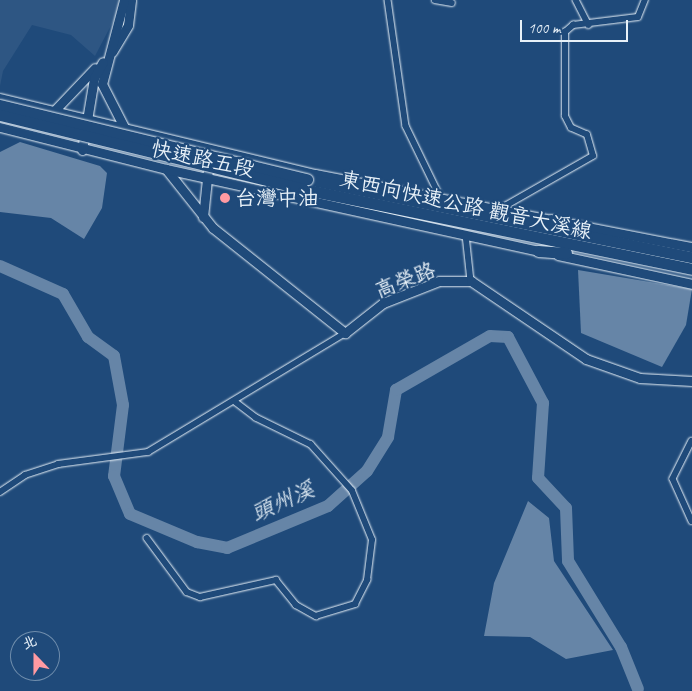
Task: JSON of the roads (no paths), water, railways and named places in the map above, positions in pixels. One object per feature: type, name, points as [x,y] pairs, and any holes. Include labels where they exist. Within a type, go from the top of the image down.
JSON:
[{"type":"highway","name":"東西向快速公路 觀音大溪線","points":[[0,105],[357,191],[692,257]]},
{"type":"highway","name":"東西向快速公路 觀音大溪線","points":[[0,115],[255,178],[620,257],[692,269]]},
{"type":"highway","points":[[551,220],[631,245]]},
{"type":"highway","points":[[538,251],[620,257]]},
{"type":"main road","points":[[124,0],[108,53],[102,84],[124,127]]},
{"type":"main road","points":[[106,63],[128,25],[131,0]]},
{"type":"main road","points":[[54,111],[108,53]]},
{"type":"main road","points":[[82,150],[84,120],[94,78],[108,53]]},
{"type":"main road","name":"快速路五段","points":[[0,98],[84,120],[124,127],[210,150],[498,210],[692,247]]},
{"type":"main road","name":"快速路五段","points":[[0,128],[82,150],[166,169],[207,176],[692,284]]},
{"type":"main road","points":[[203,217],[210,150]]},
{"type":"main road","points":[[166,169],[203,217],[345,333]]},
{"type":"main road","points":[[471,281],[586,359],[640,378],[692,381]]},
{"type":"main road","name":"高榮路","points":[[345,333],[383,303],[440,282],[471,281]]},
{"type":"street","points":[[388,0],[406,126],[441,198]]},
{"type":"street","points":[[435,0],[452,3]]},
{"type":"street","points":[[576,0],[589,25]]},
{"type":"street","points":[[498,210],[593,156],[587,135],[571,128],[566,116],[565,32],[573,25],[589,25],[638,17],[645,0]]},
{"type":"street","points":[[466,235],[471,281]]},
{"type":"street","name":"高榮路","points":[[0,492],[40,469],[143,452],[236,403],[345,333]]},
{"type":"street","points":[[147,538],[187,592],[200,598],[276,580],[296,605],[316,616],[355,604],[367,580],[372,540],[352,491],[311,444],[256,418],[236,403]]},
{"type":"street","points":[[692,441],[673,478],[692,521]]},
{"type":"waterway","name":"頭州溪","points":[[0,266],[63,294],[88,337],[114,356],[123,405],[114,476],[130,514],[197,542],[227,548],[328,506],[367,471],[388,437],[396,390],[490,336],[508,337],[543,403],[538,478],[566,508],[568,561],[621,647],[638,689]]},
{"type":"place","name":"台灣中油","points":[[225,198]]}]
